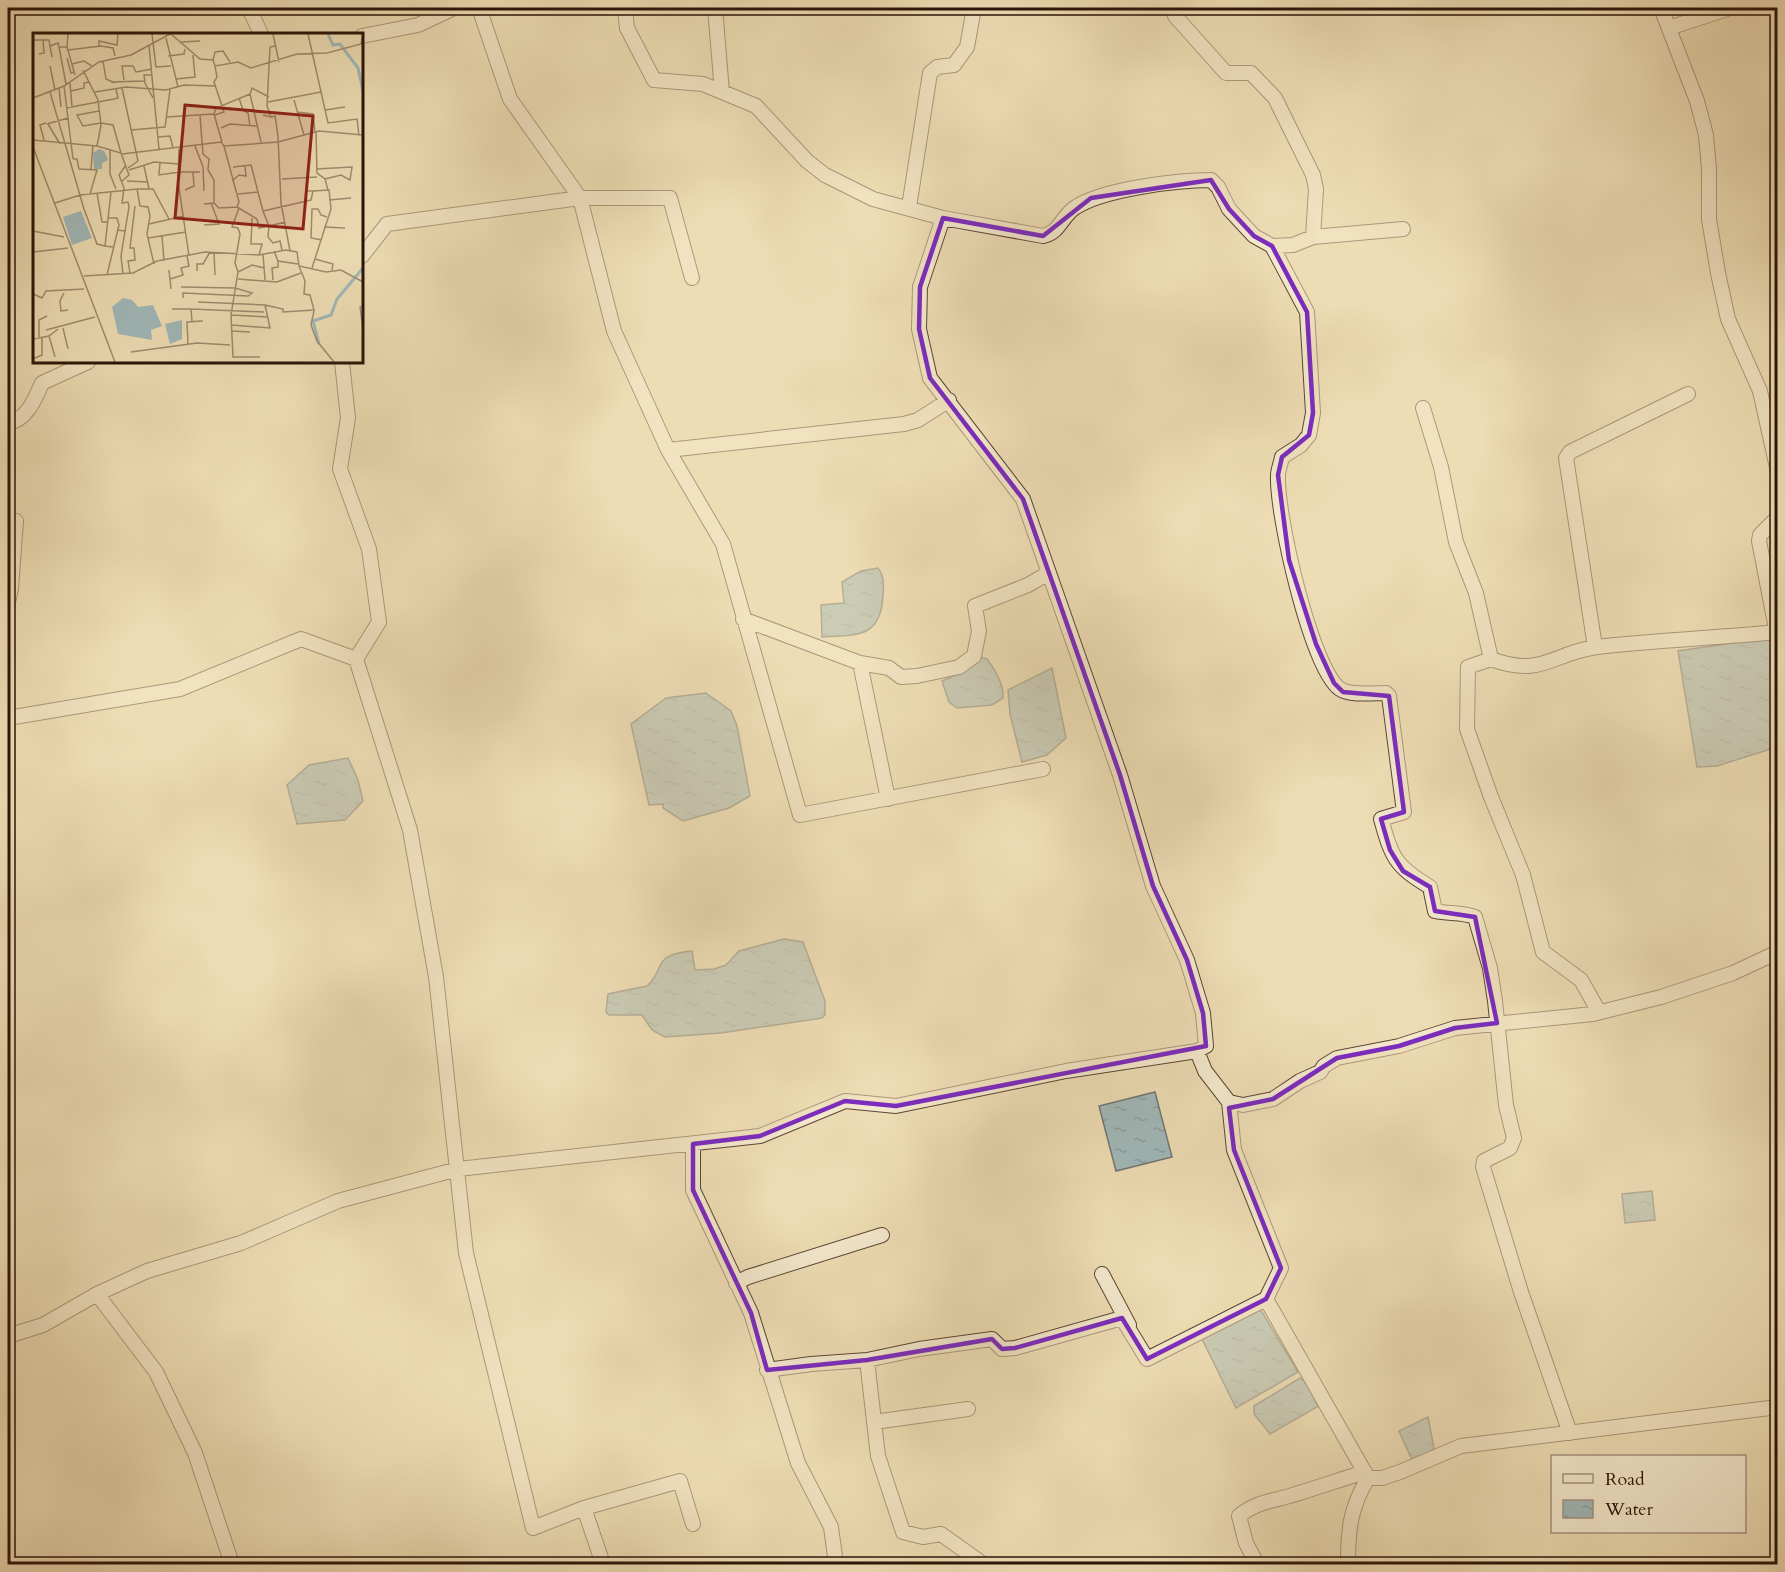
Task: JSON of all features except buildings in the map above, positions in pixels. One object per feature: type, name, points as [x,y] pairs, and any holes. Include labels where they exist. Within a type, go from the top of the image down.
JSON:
[{"type":"street","points":[[249,8],[261,33]]},
{"type":"street","points":[[363,36],[418,26],[454,8]]},
{"type":"street","points":[[479,8],[510,99],[580,198],[614,331],[668,450],[723,544],[800,815],[1043,769]]},
{"type":"street","points":[[625,8],[627,27],[654,80],[703,84],[756,106],[807,161],[825,175],[873,199],[943,218],[1043,236],[1058,229],[1064,217],[1091,198],[1191,180],[1211,180],[1218,187],[1229,209],[1254,236],[1272,246],[1307,312],[1308,328],[1312,412],[1309,435],[1301,445],[1282,458],[1278,475],[1289,560],[1316,644],[1334,684],[1343,692],[1386,693],[1389,696],[1404,812],[1381,819],[1390,850],[1403,871],[1430,887],[1435,912],[1465,913],[1475,917],[1490,968],[1506,1105],[1515,1138],[1510,1148],[1492,1155],[1484,1161],[1483,1167],[1521,1292],[1570,1433]]},
{"type":"street","points":[[715,8],[722,92]]},
{"type":"street","points":[[909,207],[930,73],[937,67],[954,65],[967,47],[974,8]]},
{"type":"street","points":[[1172,8],[1175,16],[1226,73],[1251,73],[1275,98],[1313,175],[1316,189],[1313,237]]},
{"type":"street","points":[[1661,8],[1697,100],[1706,135],[1709,219],[1728,319],[1760,391],[1778,472]]},
{"type":"street","points":[[1668,28],[1730,8]]},
{"type":"street","points":[[363,255],[387,224],[580,198],[670,198],[692,278]]},
{"type":"street","points":[[8,1336],[43,1325],[97,1294],[147,1271],[241,1243],[338,1201],[458,1170],[760,1136],[845,1101],[896,1106],[1066,1071],[1197,1051],[1206,1046],[1203,1013],[1187,960],[1153,886],[1120,775],[1047,574],[1023,499],[930,378],[919,329],[920,287],[943,218]]},
{"type":"street","points":[[1272,246],[1304,242],[1313,237],[1403,229]]},
{"type":"street","points":[[8,423],[15,422],[32,406],[42,383],[86,363]]},
{"type":"street","points":[[342,363],[348,418],[340,469],[369,549],[380,622],[356,659]]},
{"type":"street","points":[[1596,647],[1566,458],[1570,452],[1688,394]]},
{"type":"street","points":[[668,450],[904,424],[918,420],[949,400]]},
{"type":"street","points":[[1423,408],[1442,467],[1456,542],[1476,593],[1491,659]]},
{"type":"street","points":[[1599,1012],[1581,980],[1543,952],[1522,875],[1491,798],[1467,729],[1468,667],[1491,659],[1509,665],[1540,666],[1596,647],[1777,635],[1759,541],[1760,536],[1778,517]]},
{"type":"street","points":[[8,522],[16,521],[8,603]]},
{"type":"street","points":[[743,619],[860,663],[889,668],[901,676],[944,672],[959,667],[974,656],[979,630],[975,606],[1028,585],[1047,574]]},
{"type":"street","points":[[8,718],[180,689],[301,639],[356,659]]},
{"type":"street","points":[[356,659],[410,830],[436,977],[466,1253],[533,1528],[584,1508],[680,1481],[693,1524]]},
{"type":"street","points":[[860,663],[888,798]]},
{"type":"street","points":[[1229,1102],[1243,1105],[1273,1099],[1300,1081],[1320,1072],[1324,1066],[1337,1058],[1399,1046],[1455,1028],[1559,1019],[1599,1012],[1672,994],[1733,973],[1778,952]]},
{"type":"street","points":[[1147,1359],[1266,1299],[1281,1268],[1234,1150],[1229,1102],[1205,1071],[1197,1051]]},
{"type":"street","points":[[693,1144],[693,1190],[751,1313],[798,1463],[831,1527],[836,1564]]},
{"type":"street","points":[[736,1283],[748,1277],[882,1235]]},
{"type":"street","points":[[1102,1274],[1147,1359]]},
{"type":"street","points":[[97,1294],[156,1372],[195,1453],[232,1564]]},
{"type":"street","points":[[1266,1299],[1366,1475]]},
{"type":"street","points":[[767,1370],[867,1360],[919,1349],[992,1339],[1002,1349],[1015,1348],[1122,1318],[1147,1359]]},
{"type":"street","points":[[867,1360],[878,1456],[903,1532],[923,1538],[941,1534],[983,1564]]},
{"type":"street","points":[[1257,1564],[1246,1543],[1239,1516],[1250,1507],[1366,1475],[1391,1475],[1461,1446],[1778,1407]]},
{"type":"street","points":[[874,1422],[968,1409]]},
{"type":"street","points":[[1348,1564],[1348,1537],[1354,1500],[1366,1475]]},
{"type":"street","points":[[584,1508],[603,1564]]},
{"type":"highlighted area","points":[[1211,180],[1229,209],[1254,236],[1272,246],[1307,312],[1313,413],[1309,435],[1282,457],[1278,475],[1289,560],[1316,644],[1334,683],[1343,692],[1389,696],[1404,812],[1381,819],[1390,850],[1403,871],[1430,887],[1435,911],[1475,917],[1497,1023],[1455,1028],[1399,1046],[1337,1058],[1273,1099],[1229,1108],[1234,1150],[1281,1268],[1266,1299],[1147,1359],[1122,1318],[1015,1348],[1002,1349],[992,1339],[867,1360],[767,1370],[751,1313],[693,1190],[693,1144],[760,1136],[845,1101],[896,1106],[1206,1046],[1203,1013],[1187,960],[1153,886],[1120,775],[1023,499],[930,378],[919,329],[920,287],[943,218],[1043,236],[1091,198]]},
{"type":"water","points":[[878,568],[882,577],[883,595],[878,619],[872,627],[857,634],[822,637],[821,605],[844,603],[842,582],[861,571]]},
{"type":"water","points":[[1766,638],[1772,640],[1777,668],[1777,747],[1717,766],[1697,767],[1678,651]]},
{"type":"water","points":[[976,656],[987,659],[993,668],[1001,683],[1003,698],[992,705],[957,708],[949,702],[942,681],[966,670]]},
{"type":"water","points":[[1052,668],[1066,738],[1047,755],[1022,762],[1010,714],[1008,690]]},
{"type":"water","points":[[706,693],[731,711],[737,726],[750,796],[729,808],[683,821],[663,808],[663,804],[649,805],[631,724],[666,698]]},
{"type":"water","points":[[348,758],[358,780],[363,801],[345,820],[297,824],[287,785],[309,765]]},
{"type":"water","points":[[784,939],[803,942],[825,1001],[825,1015],[822,1018],[721,1033],[665,1037],[652,1030],[642,1015],[609,1015],[606,1012],[608,994],[647,986],[657,974],[661,963],[670,956],[692,951],[695,970],[714,969],[726,965],[739,951]]},
{"type":"water","points":[[1155,1092],[1172,1157],[1116,1171],[1099,1106]]},
{"type":"water","points":[[1652,1191],[1655,1220],[1625,1223],[1622,1194]]},
{"type":"water","points":[[1256,1307],[1262,1312],[1298,1372],[1236,1408],[1201,1337]]},
{"type":"water","points":[[1300,1378],[1318,1401],[1317,1407],[1270,1434],[1254,1414],[1254,1406]]},
{"type":"water","points":[[1428,1417],[1434,1448],[1428,1454],[1412,1460],[1399,1431]]}]
